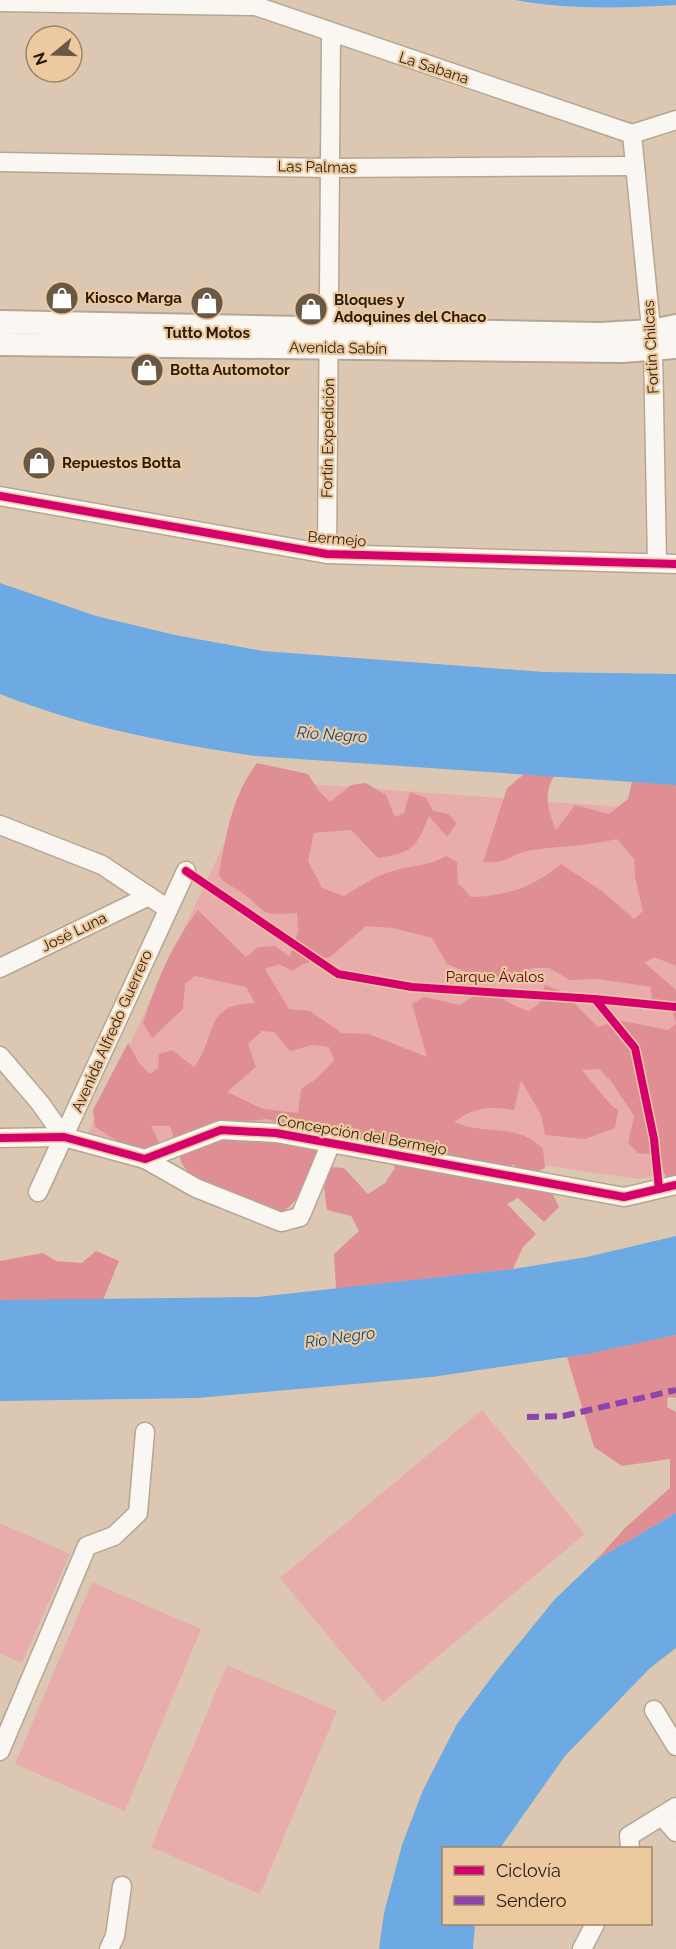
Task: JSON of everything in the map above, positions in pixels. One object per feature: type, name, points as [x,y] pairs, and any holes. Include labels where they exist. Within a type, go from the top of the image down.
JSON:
[{"type":"main road","name":"Avenida Sabín","points":[[0,322],[330,338]]},
{"type":"main road","name":"Avenida Sabín","points":[[0,344],[600,334],[666,336]]},
{"type":"street","name":"La Sabana","points":[[0,2],[245,3],[632,134]]},
{"type":"street","name":"Fortín Expedición","points":[[327,554],[331,33]]},
{"type":"street","points":[[632,134],[676,120]]},
{"type":"street","name":"Fortín Chilcas","points":[[632,134],[634,166],[666,336],[657,562]]},
{"type":"street","name":"Las Palmas","points":[[0,162],[329,168],[634,166]]},
{"type":"street","name":"Bermejo","points":[[0,495],[327,554],[676,564]]},
{"type":"street","points":[[0,825],[102,865],[168,909]]},
{"type":"street","name":"Avenida Alfredo Guerrero","points":[[38,1192],[186,871]]},
{"type":"street","name":"José Luna","points":[[0,969],[149,896]]},
{"type":"street","points":[[0,1056],[40,1103],[64,1137]]},
{"type":"street","name":"Concepción del Bermejo","points":[[145,1159],[221,1130],[276,1133],[624,1197],[670,1188]]},
{"type":"street","name":"Concepción del Bermejo","points":[[0,1138],[64,1137],[145,1159],[196,1188],[281,1222],[300,1217],[331,1143]]},
{"type":"street","points":[[0,1751],[87,1546],[114,1536],[138,1512],[145,1432]]},
{"type":"street","points":[[654,1710],[676,1746]]},
{"type":"street","points":[[630,1847],[629,1836],[669,1812],[676,1832]]},
{"type":"street","points":[[109,1949],[115,1936],[122,1886]]},
{"type":"street","points":[[582,1949],[594,1925]]},
{"type":"green space","name":"Parque Ávalos","points":[[254,780],[676,811],[676,1172],[638,1179],[219,1119],[149,1149],[88,1133]]},
{"type":"green space","points":[[482,1410],[585,1534],[383,1702],[280,1578]]},
{"type":"green space","points":[[0,1523],[70,1554],[22,1663],[0,1654]]},
{"type":"green space","points":[[92,1582],[201,1629],[125,1811],[15,1764]]},
{"type":"green space","points":[[227,1665],[337,1711],[260,1894],[151,1847]]},
{"type":"shaded area","name":"Parque Ávalos","points":[[257,763],[308,774],[319,791],[330,802],[351,785],[366,783],[386,795],[395,817],[404,813],[410,792],[426,798],[433,811],[448,814],[457,823],[447,837],[429,816],[416,842],[411,847],[398,854],[378,858],[351,830],[314,833],[308,861],[322,888],[344,896],[382,875],[427,864],[446,856],[457,862],[458,883],[471,897],[485,896],[519,889],[540,879],[561,864],[602,891],[634,919],[643,911],[635,877],[634,859],[617,839],[585,845],[532,850],[505,860],[483,862],[507,788],[524,774],[554,776],[549,790],[548,803],[556,830],[575,805],[609,814],[628,799],[632,781],[676,785],[676,966],[654,957],[645,963],[676,990],[676,1024],[676,1178],[666,1178],[658,1155],[638,1153],[628,1143],[634,1116],[611,1081],[599,1069],[582,1070],[611,1105],[618,1110],[615,1128],[585,1139],[545,1135],[541,1115],[521,1080],[514,1110],[482,1109],[469,1113],[454,1122],[522,1135],[543,1149],[545,1168],[531,1175],[512,1164],[511,1174],[549,1187],[559,1207],[544,1222],[518,1198],[507,1204],[536,1234],[523,1247],[513,1269],[336,1289],[334,1254],[359,1231],[351,1216],[327,1210],[324,1188],[331,1167],[344,1168],[368,1194],[385,1183],[395,1168],[382,1136],[366,1145],[338,1127],[311,1132],[267,1119],[223,1124],[239,1142],[263,1138],[317,1148],[302,1192],[282,1213],[198,1185],[182,1164],[170,1126],[151,1126],[159,1142],[144,1151],[127,1147],[95,1127],[93,1110],[128,1043],[139,1063],[150,1074],[158,1068],[159,1054],[172,1050],[194,1067],[219,1016],[226,1009],[255,1003],[246,987],[195,976],[185,984],[183,1009],[152,1038],[143,1023],[148,1008],[172,950],[198,910],[246,957],[258,947],[275,946],[290,957],[298,932],[297,913],[265,912],[219,875],[231,816],[248,776]],"holes":[[[366,926],[393,928],[432,938],[447,964],[478,977],[512,976],[534,968],[549,968],[570,980],[598,979],[651,987],[652,1001],[658,1011],[672,1009],[676,1024],[668,1030],[618,1020],[598,1027],[563,992],[545,985],[540,1003],[529,1011],[483,989],[460,1005],[424,997],[412,1004],[427,1057],[369,1034],[342,1033],[310,1011],[289,1009],[265,969],[279,964],[292,971],[303,964],[330,957]],[[262,1031],[274,1032],[290,1051],[312,1045],[329,1047],[334,1060],[316,1079],[301,1089],[298,1113],[263,1109],[227,1092],[256,1067],[248,1044]]]},
{"type":"shaded area","points":[[96,1251],[119,1261],[103,1300],[0,1300],[0,1261],[43,1253],[56,1261],[82,1263]]},
{"type":"shaded area","points":[[676,1335],[676,1398],[668,1397],[667,1407],[676,1412],[676,1513],[596,1560],[626,1527],[670,1488],[670,1459],[622,1466],[594,1447],[567,1357]]},
{"type":"water","points":[[515,0],[676,0],[676,5],[575,7]]},
{"type":"water","name":"Río Negro","points":[[0,583],[96,616],[175,635],[263,651],[544,672],[676,674],[676,785],[255,756],[158,739],[62,716],[0,694]]},
{"type":"water","name":"Río Negro","points":[[676,1236],[676,1335],[587,1354],[432,1377],[197,1398],[0,1401],[0,1300],[258,1297],[513,1269],[587,1257]]},
{"type":"water","points":[[676,1513],[676,1648],[650,1668],[565,1756],[501,1847],[442,1847],[442,1925],[475,1925],[473,1949],[379,1949],[384,1913],[402,1845],[423,1790],[457,1724],[555,1599],[596,1560]]},
{"type":"marked path","points":[[527,1417],[563,1416],[676,1390]]},
{"type":"cycle path","points":[[0,496],[327,554],[676,564]]},
{"type":"cycle path","points":[[186,871],[338,974],[412,987],[595,999],[635,1048],[654,1139],[659,1189]]},
{"type":"cycle path","points":[[595,999],[676,1007]]},
{"type":"cycle path","points":[[0,1138],[64,1137],[145,1159],[221,1130],[276,1133],[624,1197],[676,1185]]},
{"type":"place","name":"Kiosco Marga","points":[[62,298]]},
{"type":"place","name":"Tutto Motos","points":[[207,303]]},
{"type":"place","name":"Bloques y Adoquines del Chaco","points":[[311,309]]},
{"type":"place","name":"Botta Automotor","points":[[147,370]]},
{"type":"place","name":"Repuestos Botta","points":[[39,463]]}]
